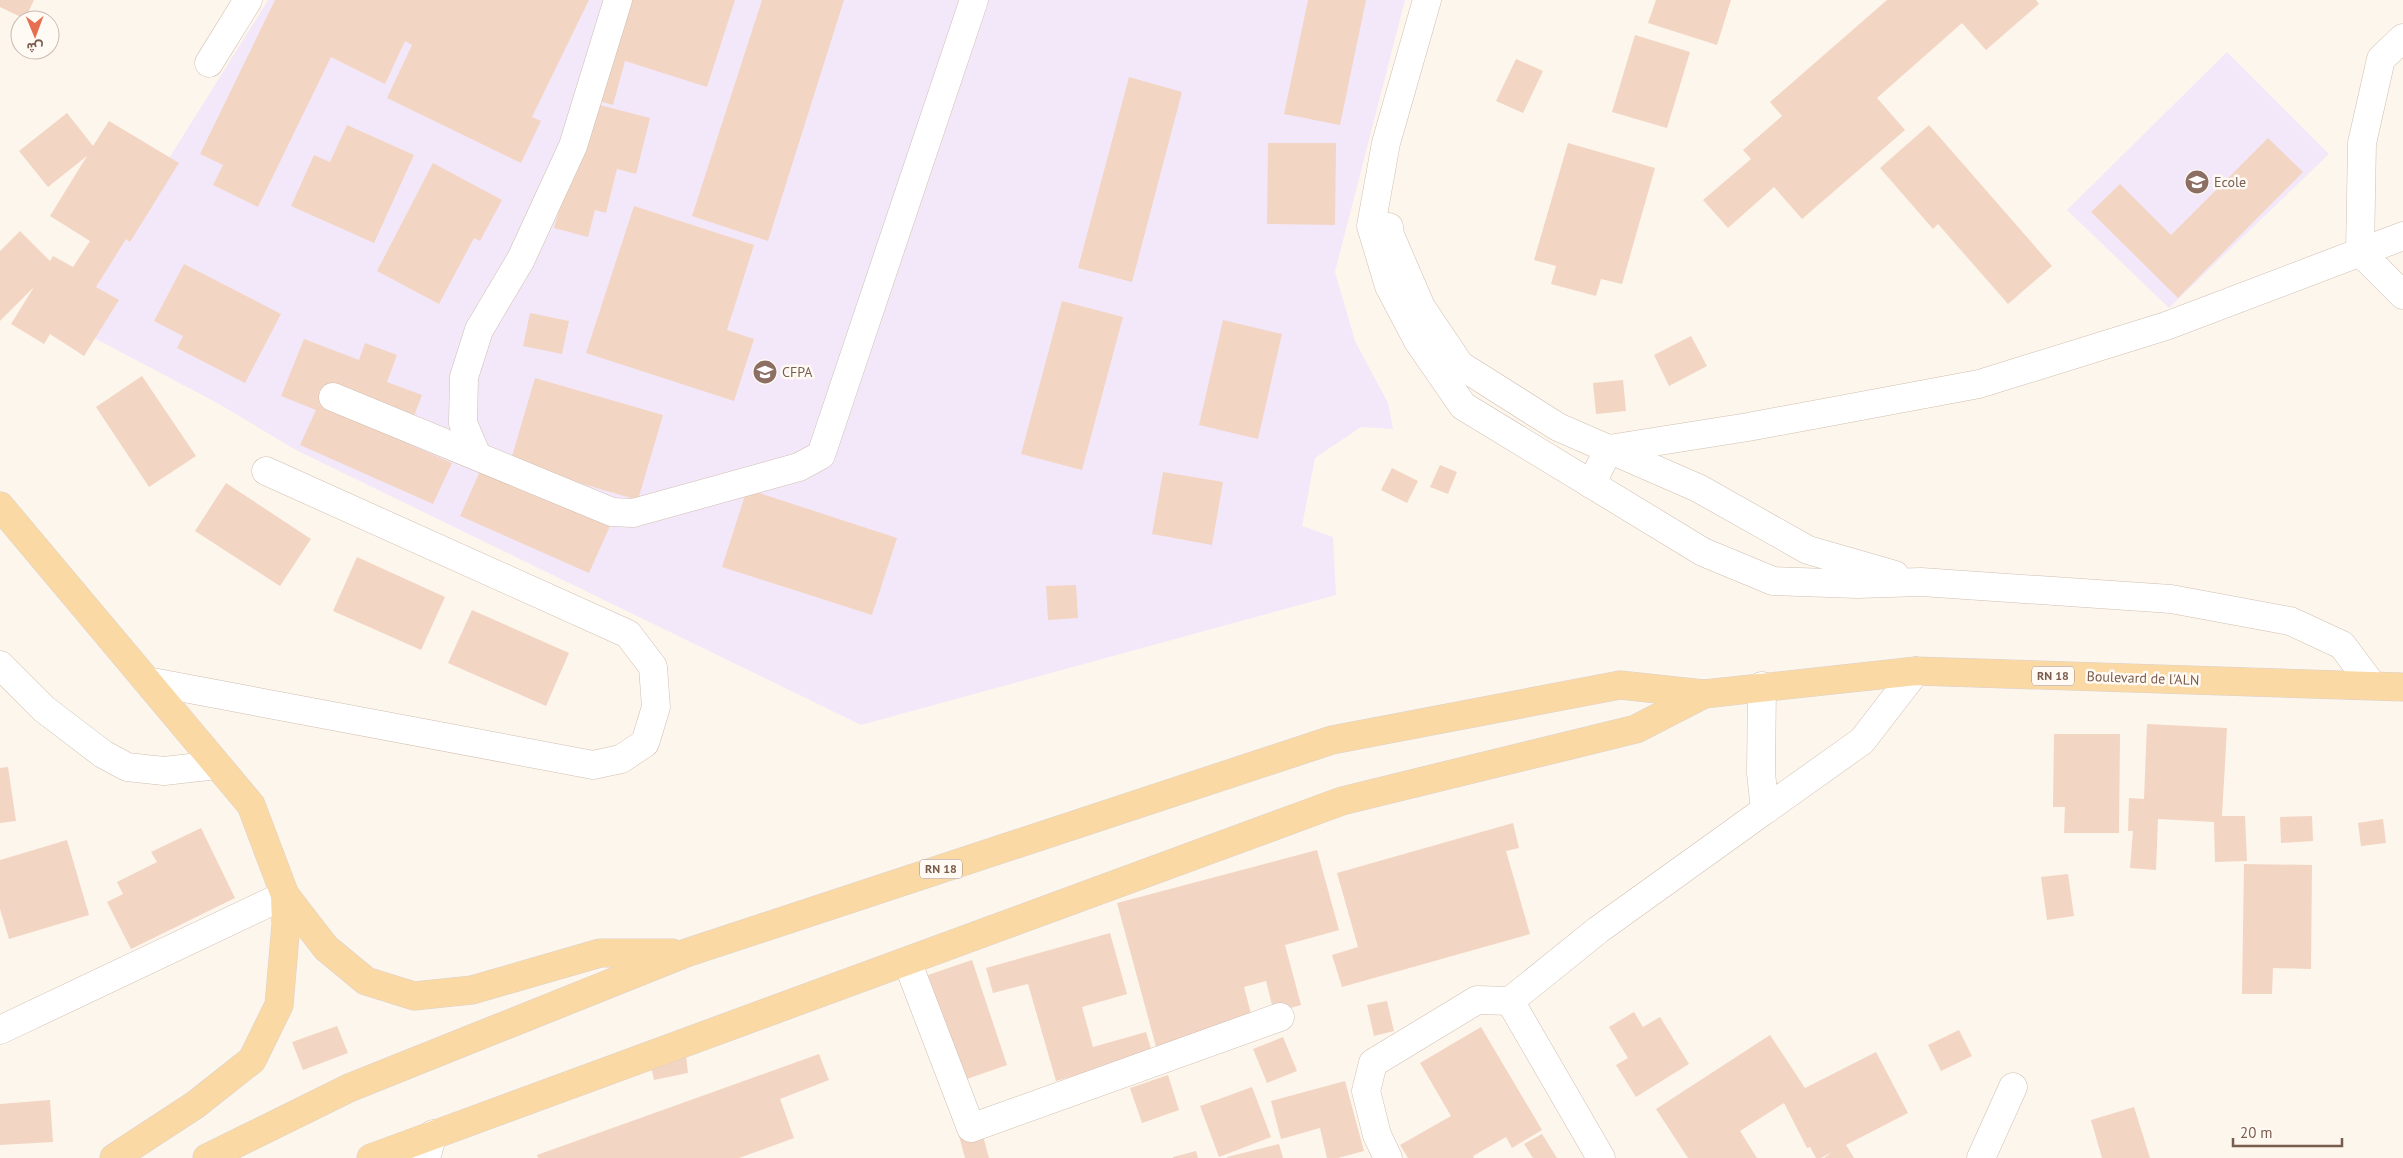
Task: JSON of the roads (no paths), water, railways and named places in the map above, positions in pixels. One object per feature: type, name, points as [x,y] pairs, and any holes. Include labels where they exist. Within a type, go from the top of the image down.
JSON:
[{"type":"main road","points":[[0,506],[251,805],[285,895],[326,948],[366,981],[414,996],[472,990],[600,953],[686,953]]},
{"type":"main road","name":"Boulevard de l'ALN","points":[[1704,694],[1762,686],[1916,671],[2403,687]]},
{"type":"main road","name":"RN 18","points":[[207,1158],[349,1088],[686,953],[1332,740],[1620,685],[1704,694]]},
{"type":"main road","name":"RN 18","points":[[371,1158],[429,1146],[907,961],[1342,801],[1636,730],[1704,694]]},
{"type":"main road","points":[[114,1158],[195,1105],[252,1060],[279,1004],[286,924],[285,895]]},
{"type":"street","points":[[209,63],[248,0]]},
{"type":"street","points":[[477,456],[463,423],[464,377],[479,330],[521,259],[572,146],[618,0]]},
{"type":"street","points":[[333,397],[612,512],[633,513],[799,467],[821,455],[974,0]]},
{"type":"street","points":[[1428,0],[1386,143],[1371,226],[1389,286],[1418,341],[1463,406],[1704,552],[1774,581],[1857,584],[1921,582],[2171,599],[2290,621],[2342,645],[2372,685]]},
{"type":"street","points":[[2403,38],[2381,58],[2362,143],[2360,252],[2403,295]]},
{"type":"street","points":[[1386,143],[1390,235],[1421,307],[1460,365],[1558,427],[1698,488],[1808,550],[1921,582]]},
{"type":"street","points":[[1609,449],[1748,427],[1979,384],[2166,326],[2403,236]]},
{"type":"street","points":[[1591,484],[1609,449]]},
{"type":"street","points":[[147,680],[593,765],[621,759],[645,743],[656,707],[653,667],[628,634],[266,471]]},
{"type":"street","points":[[0,665],[44,709],[103,754],[127,767],[164,771],[217,765]]},
{"type":"street","points":[[1381,1156],[1366,1091],[1373,1063],[1477,1000],[1510,1001],[1598,930],[1862,741],[1916,671]]},
{"type":"street","points":[[1762,686],[1761,773],[1765,810]]},
{"type":"street","points":[[0,1030],[285,895]]},
{"type":"street","points":[[907,961],[971,1128],[1280,1017]]},
{"type":"street","points":[[1510,1001],[1601,1158]]},
{"type":"street","points":[[1981,1158],[2013,1087]]},
{"type":"place","name":"Ecole","points":[[2197,182]]},
{"type":"place","name":"CFPA","points":[[765,372]]}]
